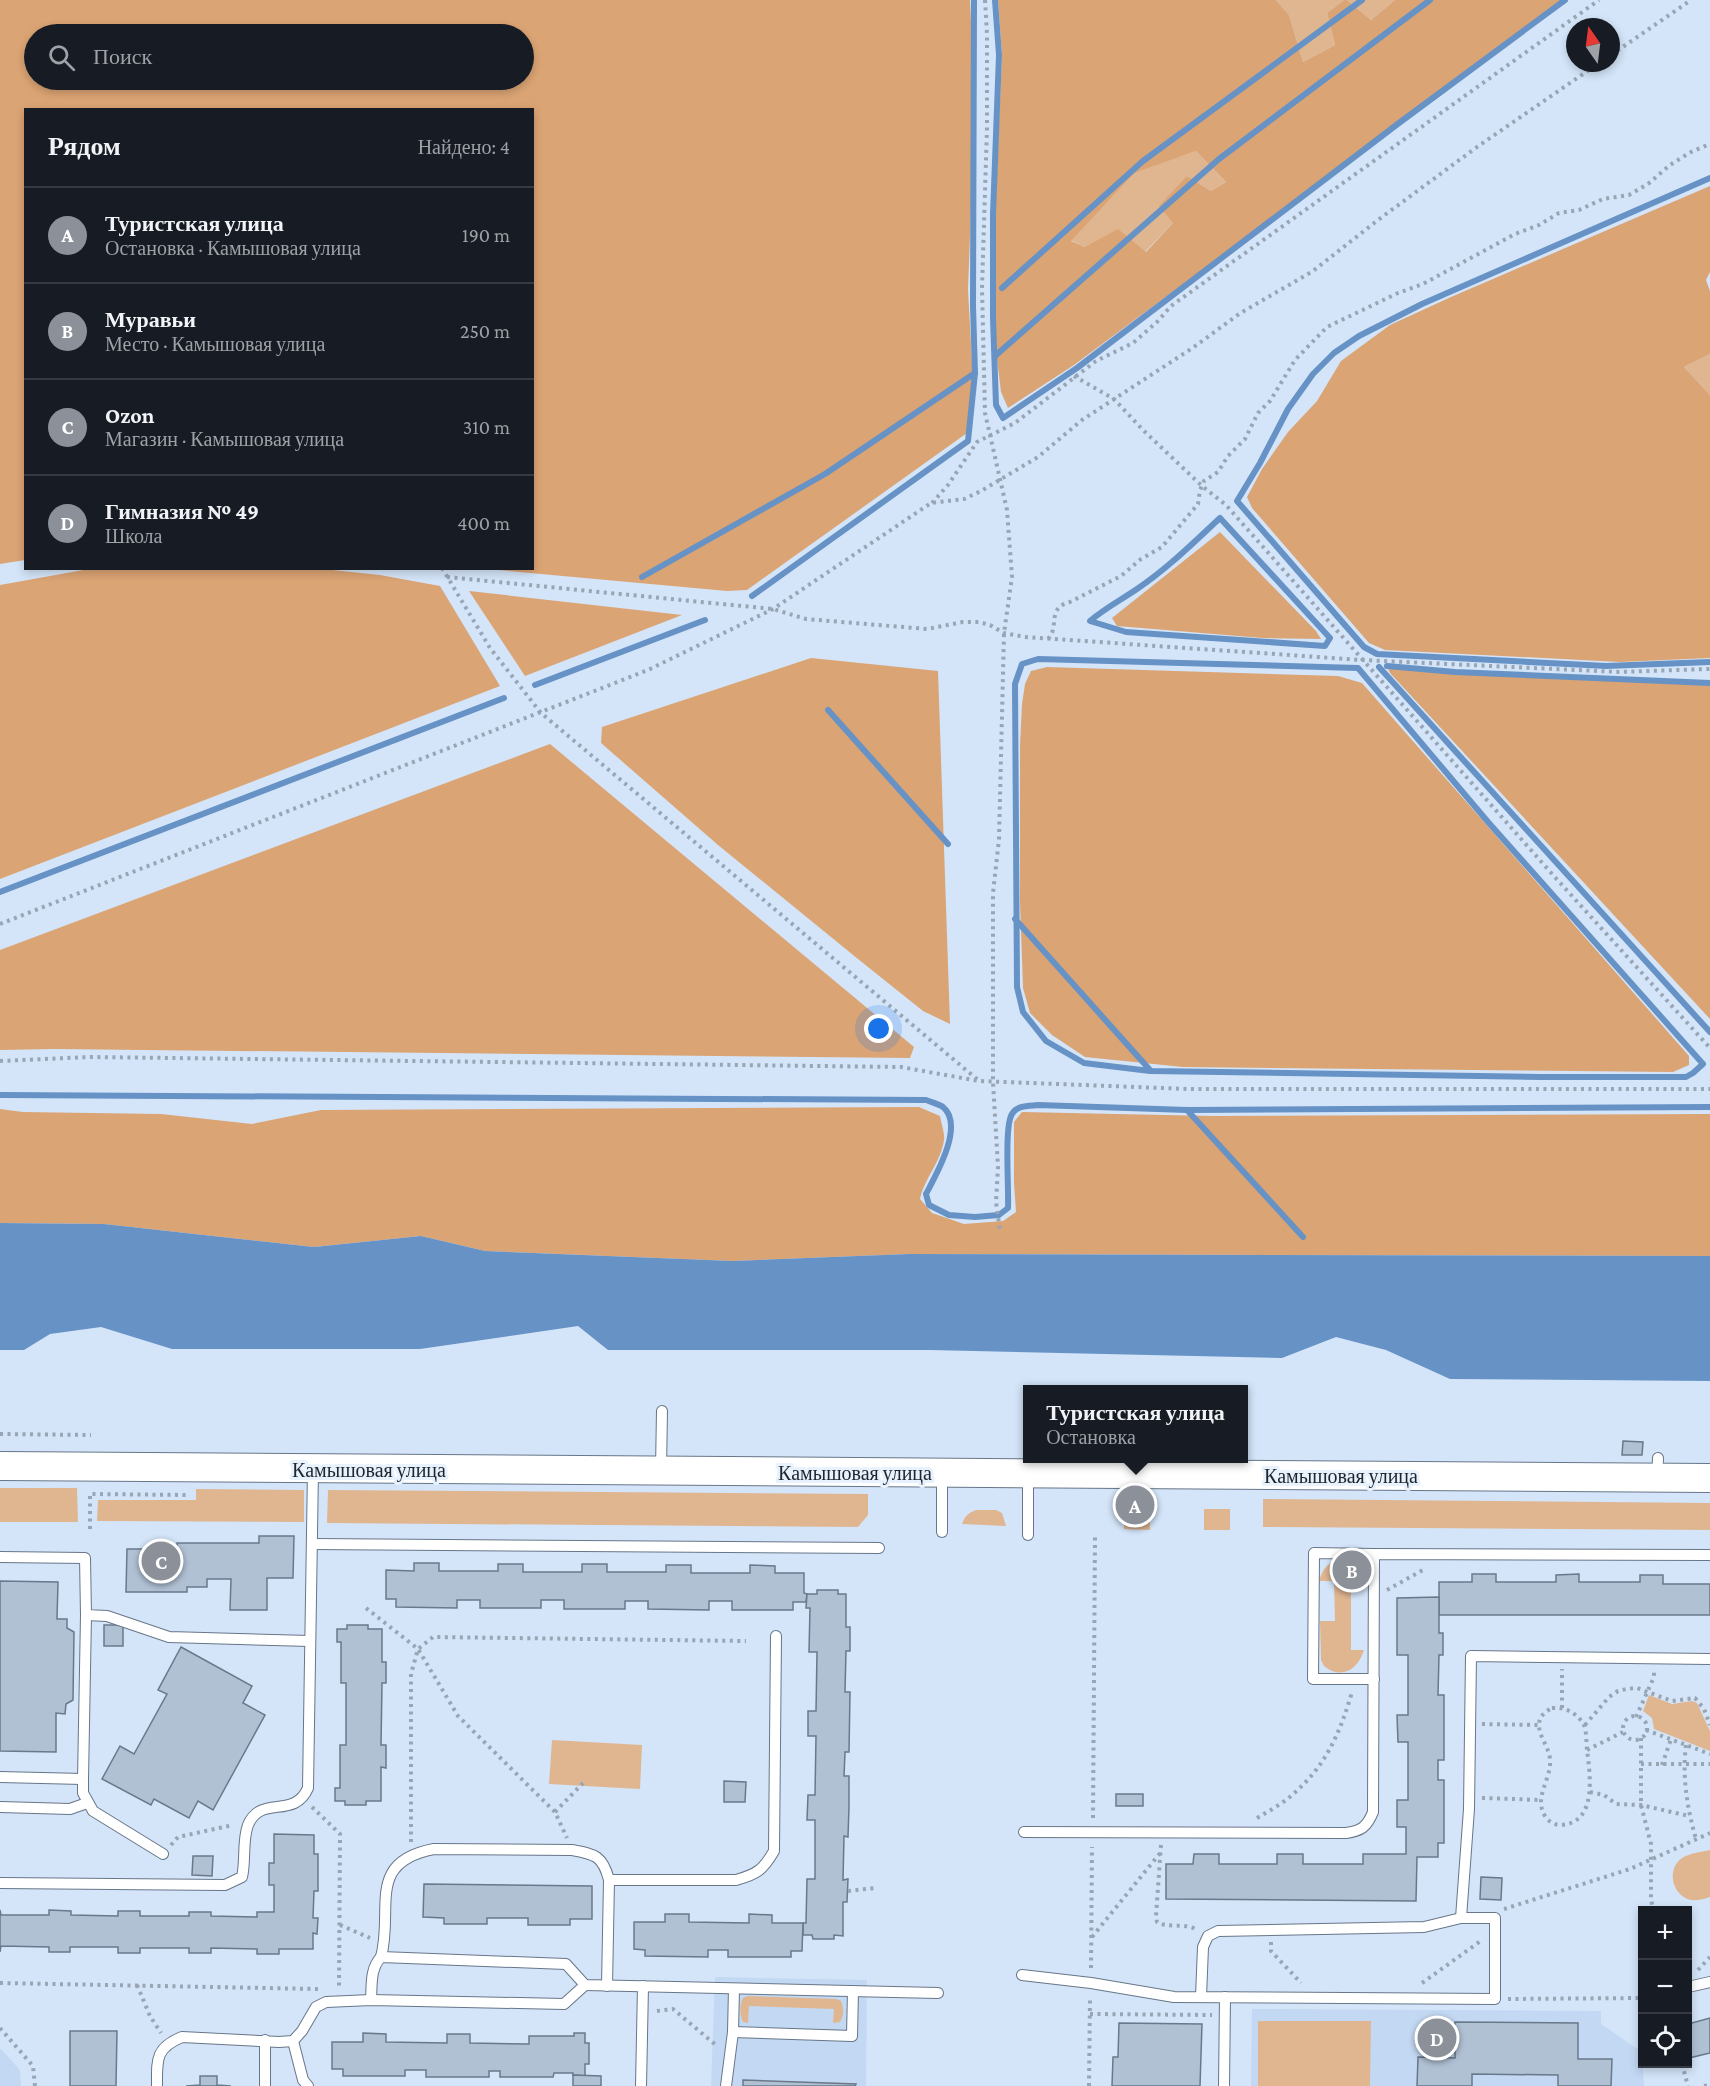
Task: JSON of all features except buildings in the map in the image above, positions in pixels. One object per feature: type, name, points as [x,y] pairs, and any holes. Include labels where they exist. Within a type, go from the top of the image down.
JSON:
[{"type":"street","name":"Камышовая улица","points":[[0,1466],[942,1474],[1657,1468],[1710,1478]]},
{"type":"lane","points":[[661,1472],[662,1411]]},
{"type":"lane","points":[[0,1883],[225,1885],[242,1877],[248,1825],[256,1814],[267,1807],[297,1803],[304,1797],[308,1788],[313,1470]]},
{"type":"lane","points":[[942,1474],[942,1532]]},
{"type":"lane","points":[[1028,1474],[1028,1535]]},
{"type":"lane","points":[[312,1544],[879,1548]]},
{"type":"lane","points":[[1374,1679],[1313,1679],[1314,1553],[1710,1555]]},
{"type":"lane","points":[[1024,1833],[1346,1833],[1360,1831],[1368,1824],[1373,1812],[1374,1554]]},
{"type":"lane","points":[[0,1557],[85,1558],[83,1793],[93,1811],[163,1854]]},
{"type":"lane","points":[[86,1615],[107,1616],[170,1637],[310,1641]]},
{"type":"lane","points":[[609,1880],[736,1880],[753,1875],[766,1866],[774,1851],[776,1636]]},
{"type":"lane","points":[[1461,1918],[1469,1798],[1471,1656],[1710,1659]]},
{"type":"lane","points":[[0,1777],[83,1779]]},
{"type":"lane","points":[[0,1807],[70,1809],[87,1803]]},
{"type":"lane","points":[[371,2000],[372,1972],[381,1957],[384,1945],[386,1890],[392,1873],[416,1852],[434,1849],[572,1850],[591,1853],[606,1865],[609,1880],[608,1986]]},
{"type":"lane","points":[[1022,1975],[1091,1983],[1174,1997],[1495,1999],[1495,1918],[1461,1918],[1424,1927],[1218,1931],[1208,1936],[1203,1947],[1202,1997]]},
{"type":"lane","points":[[381,1957],[566,1964],[585,1985]]},
{"type":"lane","points":[[1692,1986],[1710,1982]]},
{"type":"lane","points":[[157,2086],[157,2064],[161,2050],[168,2042],[182,2037],[293,2040],[302,2031],[316,2007],[326,2002],[371,2000],[564,2004],[585,1985],[938,1993]]},
{"type":"lane","points":[[641,2086],[643,1986]]},
{"type":"lane","points":[[726,2086],[733,2032],[734,1989]]},
{"type":"lane","points":[[733,2032],[852,2036],[853,1991]]},
{"type":"lane","points":[[1224,2086],[1225,1997]]},
{"type":"lane","points":[[264,2086],[265,2040]]},
{"type":"lane","points":[[293,2040],[303,2080],[308,2086]]},
{"type":"path","points":[[985,0],[987,128],[982,288],[985,413],[1007,510],[1012,577],[1004,633],[999,839],[993,893],[993,1082],[998,1167],[996,1203],[999,1231]]},
{"type":"path","points":[[0,924],[648,670],[773,609],[931,504],[948,485],[977,442],[1015,423],[1074,376],[1108,354],[1133,343],[1171,306],[1599,0]]},
{"type":"path","points":[[1620,49],[1691,0]]},
{"type":"path","points":[[931,504],[964,499],[1001,481],[1038,458],[1082,420],[1194,347],[1239,314],[1313,271],[1396,206],[1586,72]]},
{"type":"path","points":[[1048,639],[1052,634],[1055,612],[1062,604],[1121,576],[1162,547],[1198,504],[1204,482],[1218,472],[1228,456],[1239,448],[1258,413],[1270,401],[1295,360],[1327,327],[1398,293],[1423,284],[1559,213],[1579,210],[1603,199],[1629,195],[1648,184],[1684,156],[1710,144]]},
{"type":"path","points":[[1074,376],[1114,399],[1202,486],[1226,505],[1710,1048]]},
{"type":"path","points":[[443,570],[490,648],[542,713],[979,1081]]},
{"type":"path","points":[[447,577],[773,609],[807,619],[927,629],[963,622],[979,622],[1004,633],[1048,639],[1362,660],[1620,672],[1710,669]]},
{"type":"path","points":[[0,1061],[102,1057],[901,1067],[979,1081],[1188,1089],[1710,1089]]},
{"type":"path","points":[[0,1434],[91,1436]]},
{"type":"path","points":[[90,1529],[90,1494],[188,1495]]},
{"type":"path","points":[[1089,2086],[1095,1537]]},
{"type":"path","points":[[1384,1592],[1428,1566]]},
{"type":"path","points":[[366,1608],[418,1649],[458,1716],[555,1812],[572,1850]]},
{"type":"path","points":[[416,1852],[410,1842],[411,1674],[418,1649],[433,1637],[746,1641]]},
{"type":"path","points":[[1562,1657],[1562,1708]]},
{"type":"path","points":[[1636,1717],[1654,1677],[1655,1658]]},
{"type":"path","points":[[1248,1823],[1291,1796],[1320,1767],[1341,1730],[1352,1692],[1353,1679]]},
{"type":"path","points":[[1585,1725],[1604,1702],[1618,1691],[1637,1688],[1672,1701],[1695,1698],[1704,1709],[1710,1722]]},
{"type":"path","points":[[1552,1708],[1562,1708],[1571,1712],[1585,1725],[1590,1792],[1582,1815],[1571,1823],[1558,1826],[1548,1821],[1542,1811],[1541,1800],[1550,1761],[1539,1725],[1544,1712],[1552,1708]]},
{"type":"path","points":[[1623,1732],[1628,1719],[1636,1717],[1643,1720],[1646,1730],[1641,1738],[1641,1805],[1651,1844],[1652,1906]]},
{"type":"path","points":[[1470,1724],[1539,1725]]},
{"type":"path","points":[[1646,1730],[1710,1754]]},
{"type":"path","points":[[1623,1732],[1630,1740],[1641,1738]]},
{"type":"path","points":[[1587,1749],[1623,1732]]},
{"type":"path","points":[[1662,1765],[1671,1739]]},
{"type":"path","points":[[1686,1744],[1683,1765],[1689,1816],[1696,1839]]},
{"type":"path","points":[[1641,1764],[1710,1764]]},
{"type":"path","points":[[555,1812],[583,1783]]},
{"type":"path","points":[[1590,1792],[1604,1795],[1616,1804],[1641,1805],[1689,1816]]},
{"type":"path","points":[[304,1797],[340,1834],[339,1990]]},
{"type":"path","points":[[1469,1798],[1541,1800]]},
{"type":"path","points":[[163,1854],[178,1837],[233,1825],[248,1825]]},
{"type":"path","points":[[1495,1918],[1505,1908],[1630,1869],[1710,1833]]},
{"type":"path","points":[[1162,1842],[1157,1922],[1191,1926],[1208,1936]]},
{"type":"path","points":[[1091,1937],[1161,1852]]},
{"type":"path","points":[[848,1891],[875,1888]]},
{"type":"path","points":[[1270,1931],[1271,1951],[1308,1990]]},
{"type":"path","points":[[1421,1984],[1489,1935]]},
{"type":"path","points":[[0,1983],[327,1990]]},
{"type":"path","points":[[137,1985],[150,2016],[168,2042]]},
{"type":"path","points":[[1495,1999],[1638,1998]]},
{"type":"path","points":[[674,2009],[730,2056]]},
{"type":"path","points":[[1090,2014],[1225,2015]]},
{"type":"path","points":[[0,2028],[33,2066],[35,2086]]},
{"type":"path","points":[[1683,2068],[1688,2086]]},
{"type":"path","points":[[1704,2086],[1710,2085]]},
{"type":"shaded area","points":[[0,0],[970,0],[972,179],[968,290],[973,380],[967,433],[747,590],[727,591],[498,570],[534,570],[534,108],[24,108],[24,560],[0,564]]},
{"type":"shaded area","points":[[998,0],[1276,0],[1289,15],[1303,62],[1335,45],[1327,13],[1344,0],[1371,20],[1395,0],[1565,0],[1074,365],[1008,408],[1001,392],[995,315],[995,218],[1002,55]],"holes":[[[1196,151],[1226,182],[1211,191],[1187,176],[1159,206],[1173,223],[1146,252],[1118,229],[1085,247],[1071,241],[1134,173]]]},
{"type":"shaded area","points":[[1276,0],[1344,0],[1327,13],[1335,45],[1303,62],[1289,15]]},
{"type":"shaded area","points":[[1347,0],[1395,0],[1371,20]]},
{"type":"shaded area","points":[[1196,151],[1226,182],[1211,191],[1187,176],[1173,223],[1145,252],[1085,247],[1070,240],[1134,172]]},
{"type":"shaded area","points":[[1710,186],[1710,272],[1706,280],[1710,291],[1710,354],[1684,367],[1710,395],[1710,658],[1620,662],[1385,650],[1369,643],[1252,508],[1247,497],[1262,469],[1288,432],[1317,401],[1341,361],[1390,325]]},
{"type":"shaded area","points":[[1710,354],[1710,395],[1684,367]]},
{"type":"shaded area","points":[[1220,532],[1316,631],[1321,639],[1262,638],[1117,626],[1112,618]]},
{"type":"shaded area","points":[[83,570],[332,570],[380,575],[440,586],[500,686],[0,879],[0,585]]},
{"type":"shaded area","points":[[469,591],[682,615],[525,676]]},
{"type":"shaded area","points":[[811,658],[938,671],[950,1024],[923,1011],[858,959],[718,845],[601,743],[602,727]]},
{"type":"shaded area","points":[[1387,666],[1455,672],[1710,683],[1710,1019],[1390,673]]},
{"type":"shaded area","points":[[1047,667],[1338,676],[1362,683],[1689,1056],[1689,1065],[1673,1072],[1183,1067],[1085,1057],[1052,1035],[1030,1013],[1023,988],[1020,902],[1022,704],[1025,684],[1031,671]]},
{"type":"shaded area","points":[[550,744],[914,1047],[910,1058],[0,1050],[0,950]]},
{"type":"shaded area","points":[[919,1107],[940,1116],[944,1137],[940,1156],[920,1199],[932,1213],[964,1224],[1003,1221],[1016,1212],[1014,1122],[1022,1112],[1212,1116],[1710,1114],[1710,1256],[909,1254],[733,1261],[485,1251],[421,1236],[314,1247],[104,1224],[0,1223],[0,1109],[23,1112],[161,1114],[252,1124],[321,1110]]},
{"type":"shaded area","points":[[0,1488],[77,1488],[78,1522],[0,1522]]},
{"type":"shaded area","points":[[196,1489],[304,1490],[304,1522],[97,1521],[98,1500],[196,1500]]},
{"type":"shaded area","points":[[328,1490],[868,1494],[868,1515],[858,1527],[327,1523]]},
{"type":"shaded area","points":[[1263,1499],[1710,1503],[1710,1530],[1263,1527]]},
{"type":"shaded area","points":[[1124,1509],[1150,1509],[1150,1530],[1124,1529]]},
{"type":"shaded area","points":[[1204,1509],[1230,1509],[1230,1530],[1204,1530]]},
{"type":"shaded area","points":[[976,1510],[996,1510],[1002,1513],[1006,1526],[962,1524],[967,1515]]},
{"type":"shaded area","points":[[1342,1559],[1358,1565],[1366,1580],[1351,1580],[1351,1650],[1364,1650],[1353,1668],[1337,1672],[1324,1666],[1321,1660],[1320,1621],[1335,1621],[1334,1581],[1319,1581],[1327,1566]]},
{"type":"shaded area","points":[[1649,1695],[1672,1704],[1692,1701],[1697,1703],[1710,1731],[1710,1751],[1654,1729],[1652,1718],[1643,1711]]},
{"type":"shaded area","points":[[552,1740],[642,1745],[640,1789],[549,1784]]},
{"type":"shaded area","points":[[1710,1850],[1710,1897],[1691,1900],[1679,1893],[1676,1888],[1673,1882],[1674,1869],[1682,1858]]},
{"type":"shaded area","points":[[715,1977],[867,1980],[866,2086],[711,2086]]},
{"type":"shaded area","points":[[748,1996],[836,1999],[841,2001],[843,2014],[840,2022],[833,2023],[834,2009],[749,2006],[748,2023],[743,2022],[740,2010],[743,1998]]},
{"type":"shaded area","points":[[1252,2009],[1601,2011],[1601,2024],[1638,2049],[1638,2068],[1643,2068],[1644,2086],[1251,2086]]},
{"type":"shaded area","points":[[1258,2021],[1371,2021],[1370,2086],[1258,2086]]},
{"type":"shaded area","points":[[0,2048],[20,2070],[21,2086],[0,2086]]},
{"type":"water","points":[[0,1223],[104,1224],[314,1247],[421,1236],[485,1251],[733,1261],[909,1254],[1710,1256],[1710,1381],[1450,1379],[1386,1350],[1336,1337],[1282,1358],[930,1350],[608,1350],[578,1326],[420,1349],[172,1349],[101,1327],[50,1334],[24,1350],[0,1350]]},
{"type":"waterway","points":[[752,596],[968,441],[975,373],[973,306],[974,0]]},
{"type":"waterway","points":[[995,0],[999,55],[993,214],[993,318],[996,405],[1003,418],[1077,368],[1565,0]]},
{"type":"waterway","points":[[1002,288],[1143,161],[1362,0]]},
{"type":"waterway","points":[[995,356],[1219,159],[1430,0]]},
{"type":"waterway","points":[[1710,178],[1422,304],[1359,336],[1334,353],[1313,374],[1288,409],[1237,501],[1364,647],[1377,654],[1606,666],[1710,662]]},
{"type":"waterway","points":[[642,577],[825,474],[975,373]]},
{"type":"waterway","points":[[1220,518],[1330,638],[1325,646],[1126,632],[1090,621],[1159,573],[1220,518]]},
{"type":"waterway","points":[[535,685],[705,620]]},
{"type":"waterway","points":[[1038,659],[1358,668],[1488,822],[1703,1064],[1686,1077],[1150,1071],[1084,1063],[1046,1041],[1023,1012],[1017,987],[1015,684],[1022,664],[1038,659]]},
{"type":"waterway","points":[[1387,666],[1455,672],[1710,683]]},
{"type":"waterway","points":[[1379,667],[1710,1032]]},
{"type":"waterway","points":[[0,892],[504,698]]},
{"type":"waterway","points":[[828,710],[948,844]]},
{"type":"waterway","points":[[1015,919],[1150,1070]]},
{"type":"waterway","points":[[0,1095],[926,1100],[943,1107],[949,1115],[951,1126],[946,1150],[926,1194],[929,1205],[949,1215],[975,1217],[999,1215],[1008,1208],[1008,1131],[1012,1114],[1020,1107],[1038,1105],[1187,1110],[1710,1107]]},
{"type":"waterway","points":[[1187,1110],[1303,1237]]},
{"type":"place","name":"Туристская улица","points":[[1135,1505]]},
{"type":"place","name":"Ozon","points":[[161,1561]]},
{"type":"place","name":"Муравьи","points":[[1352,1570]]},
{"type":"place","name":"Гимназия № 49","points":[[1437,2038]]}]
